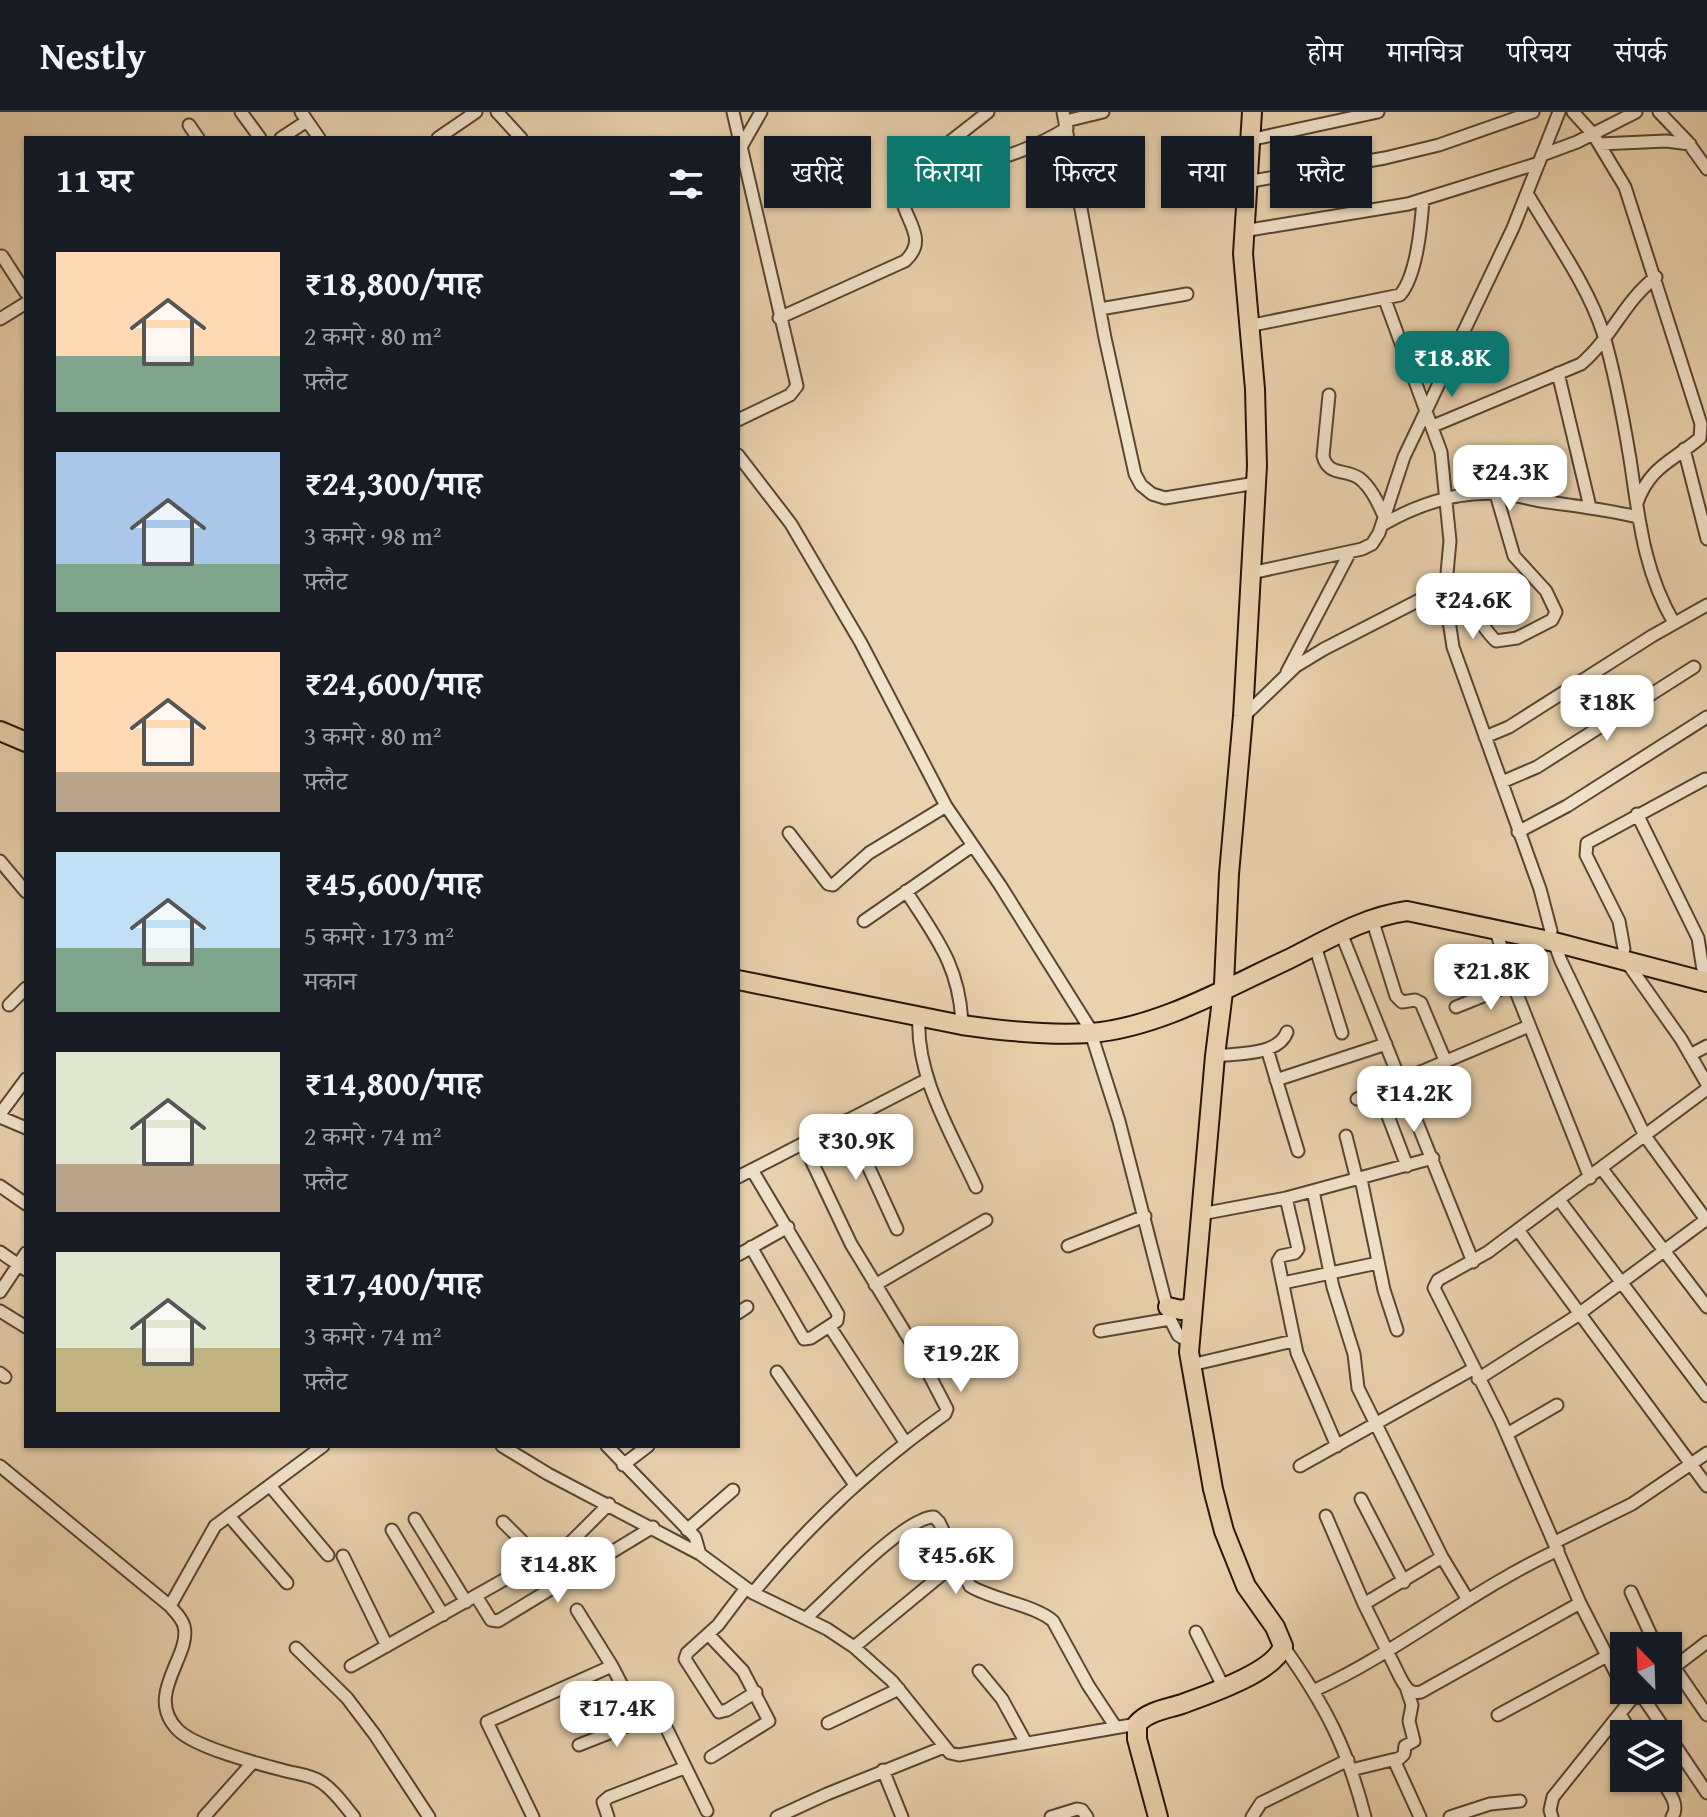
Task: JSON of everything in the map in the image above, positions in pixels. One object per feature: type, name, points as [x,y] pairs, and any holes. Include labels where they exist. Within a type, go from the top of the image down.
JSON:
[{"type":"main road","points":[[1249,136],[1252,112]]},
{"type":"main road","points":[[1158,1817],[1137,1739],[1137,1724],[1154,1712],[1224,1688],[1276,1658],[1283,1646],[1275,1627],[1246,1586],[1229,1545],[1213,1489],[1189,1342],[1224,988],[1256,483],[1255,389],[1248,326],[1244,208]]},
{"type":"main road","points":[[0,731],[24,741]]},
{"type":"main road","points":[[1224,988],[1297,946],[1363,914],[1385,907],[1435,908],[1706,974]]},
{"type":"main road","points":[[740,980],[962,1025],[998,1030],[1084,1031],[1224,988],[1372,919],[1407,911],[1552,936]]},
{"type":"main road","points":[[1169,1313],[1192,1307]]},
{"type":"street","points":[[241,112],[259,136]]},
{"type":"street","points":[[441,136],[476,112]]},
{"type":"street","points":[[497,112],[519,136]]},
{"type":"street","points":[[733,112],[738,136]]},
{"type":"street","points":[[741,147],[761,112]]},
{"type":"street","points":[[957,136],[988,112]]},
{"type":"street","points":[[1010,155],[1040,143],[1065,120],[1103,112]]},
{"type":"street","points":[[1254,139],[1378,112]]},
{"type":"street","points":[[1254,181],[1385,158],[1439,145],[1533,112]]},
{"type":"street","points":[[1251,573],[1350,552],[1372,544],[1404,457],[1527,193],[1559,112]]},
{"type":"street","points":[[1573,112],[1597,139],[1625,187],[1701,424],[1700,438],[1667,460],[1643,487],[1636,513]]},
{"type":"street","points":[[1243,231],[1423,200],[1597,139],[1636,112]]},
{"type":"street","points":[[1659,112],[1707,167]]},
{"type":"street","points":[[283,136],[304,117],[318,136]]},
{"type":"street","points":[[1065,120],[1135,474],[1141,485],[1152,494],[1165,498],[1256,483]]},
{"type":"street","points":[[189,125],[197,136]]},
{"type":"street","points":[[1597,139],[1690,144]]},
{"type":"street","points":[[740,143],[779,318],[796,379],[795,392],[740,419]]},
{"type":"street","points":[[1527,193],[1595,313],[1604,338],[1630,458],[1636,513],[1653,582],[1674,623]]},
{"type":"street","points":[[1248,326],[1400,295],[1407,287],[1423,200]]},
{"type":"street","points":[[779,318],[905,261],[915,252],[917,244],[905,208]]},
{"type":"street","points":[[2,256],[24,290]]},
{"type":"street","points":[[1433,426],[1581,364],[1592,354],[1637,292],[1656,277]]},
{"type":"street","points":[[1100,309],[1187,294]]},
{"type":"street","points":[[1300,1466],[1476,1374],[1578,1314],[1707,1220],[1645,1136],[1552,936],[1540,889],[1453,647],[1447,616],[1450,541],[1441,452],[1385,300]]},
{"type":"street","points":[[0,319],[24,304]]},
{"type":"street","points":[[1558,373],[1590,507]]},
{"type":"street","points":[[1329,395],[1323,456],[1325,463],[1335,471],[1363,481],[1371,491],[1383,520]]},
{"type":"street","points":[[1684,449],[1707,539]]},
{"type":"street","points":[[740,458],[784,514],[841,608],[946,806],[1000,885],[1084,1031],[1110,1091],[1169,1313],[1178,1335],[1189,1342]]},
{"type":"street","points":[[1383,520],[1410,508],[1447,498],[1496,494],[1636,513]]},
{"type":"street","points":[[1447,589],[1468,604],[1496,641],[1517,638],[1556,615],[1546,591],[1514,556],[1496,494]]},
{"type":"street","points":[[1285,676],[1350,552]]},
{"type":"street","points":[[1243,716],[1296,666],[1423,597],[1447,589]]},
{"type":"street","points":[[1485,737],[1509,727],[1707,605]]},
{"type":"street","points":[[1502,782],[1537,767],[1694,667]]},
{"type":"street","points":[[1518,832],[1567,806],[1707,717]]},
{"type":"street","points":[[1610,1662],[1580,1603],[1507,1434],[1434,1288],[1438,1280],[1473,1262],[1560,1201],[1707,1086],[1624,954],[1619,921],[1585,848],[1592,838],[1705,779]]},
{"type":"street","points":[[789,833],[828,884],[833,885],[869,853],[946,806]]},
{"type":"street","points":[[1637,814],[1698,938],[1706,974]]},
{"type":"street","points":[[864,921],[972,846]]},
{"type":"street","points":[[0,861],[24,890]]},
{"type":"street","points":[[906,891],[952,967],[962,999],[962,1025]]},
{"type":"street","points":[[1372,919],[1396,996],[1402,1002],[1415,1000],[1421,1003],[1445,1060]]},
{"type":"street","points":[[1495,928],[1513,984],[1590,1178]]},
{"type":"street","points":[[1341,933],[1473,1262]]},
{"type":"street","points":[[1315,946],[1342,1033]]},
{"type":"street","points":[[1462,970],[1476,999]]},
{"type":"street","points":[[1456,1007],[1513,984]]},
{"type":"street","points":[[9,1005],[24,990]]},
{"type":"street","points":[[919,1016],[919,1038],[928,1079],[976,1187]]},
{"type":"street","points":[[1357,1099],[1529,1026]]},
{"type":"street","points":[[1215,1056],[1267,1049],[1281,1042],[1287,1032]]},
{"type":"street","points":[[1276,1080],[1386,1044]]},
{"type":"street","points":[[1690,1055],[1707,1046]]},
{"type":"street","points":[[1267,1049],[1298,1151]]},
{"type":"street","points":[[740,1176],[928,1079]]},
{"type":"street","points":[[24,1082],[0,1116],[24,1127]]},
{"type":"street","points":[[1388,1116],[1407,1166]]},
{"type":"street","points":[[847,1120],[897,1229]]},
{"type":"street","points":[[1346,1136],[1386,1298],[1397,1330]]},
{"type":"street","points":[[756,1692],[723,1712],[717,1710],[685,1659],[687,1653],[855,1485],[905,1442],[945,1414],[947,1409],[920,1357],[851,1244],[803,1143]]},
{"type":"street","points":[[1201,1214],[1286,1198],[1433,1158]]},
{"type":"street","points":[[1602,1169],[1707,1307]]},
{"type":"street","points":[[752,1170],[788,1227],[838,1314],[839,1319],[811,1338],[804,1339],[742,1251],[788,1227]]},
{"type":"street","points":[[0,1186],[24,1203]]},
{"type":"street","points":[[1313,1191],[1330,1273],[1354,1354],[1358,1388],[1442,1557],[1468,1600]]},
{"type":"street","points":[[1286,1198],[1298,1249],[1295,1253],[1278,1258],[1293,1341],[1337,1446]]},
{"type":"street","points":[[1560,1201],[1707,1396]]},
{"type":"street","points":[[1068,1246],[1145,1216]]},
{"type":"street","points":[[875,1285],[986,1220]]},
{"type":"street","points":[[1518,1230],[1707,1486]]},
{"type":"street","points":[[0,1252],[22,1267],[0,1292]]},
{"type":"street","points":[[1283,1283],[1378,1263]]},
{"type":"street","points":[[0,1311],[24,1326]]},
{"type":"street","points":[[1100,1331],[1169,1313]]},
{"type":"street","points":[[830,1327],[905,1442]]},
{"type":"street","points":[[1191,1365],[1293,1341]]},
{"type":"street","points":[[777,1372],[855,1485]]},
{"type":"street","points":[[1507,1434],[1557,1405]]},
{"type":"street","points":[[170,1606],[209,1532],[320,1448]]},
{"type":"street","points":[[505,1448],[548,1474],[653,1527],[700,1554],[750,1591],[806,1618],[854,1647],[899,1689],[950,1753],[959,1755],[1137,1724]]},
{"type":"street","points":[[609,1448],[687,1530],[698,1543],[700,1554]]},
{"type":"street","points":[[623,1465],[645,1448]]},
{"type":"street","points":[[1315,1690],[1388,1651],[1556,1546],[1632,1504],[1707,1453]]},
{"type":"street","points":[[0,1466],[170,1606],[181,1619],[185,1634],[166,1693],[171,1720],[185,1736],[253,1762],[321,1781],[354,1817]]},
{"type":"street","points":[[271,1487],[328,1555]]},
{"type":"street","points":[[687,1530],[733,1490]]},
{"type":"street","points":[[1361,1499],[1404,1582]]},
{"type":"street","points":[[351,1666],[579,1537],[609,1504]]},
{"type":"street","points":[[229,1516],[287,1583]]},
{"type":"street","points":[[806,1618],[886,1544],[925,1516],[934,1517],[970,1586],[1047,1615],[1053,1621],[1088,1685],[1115,1726]]},
{"type":"street","points":[[1252,1817],[1261,1803],[1350,1765],[1394,1760],[1403,1756],[1405,1746],[1415,1738],[1409,1721],[1412,1705],[1407,1690],[1364,1604],[1326,1516]]},
{"type":"street","points":[[415,1519],[471,1599],[491,1620],[498,1621],[653,1527]]},
{"type":"street","points":[[503,1522],[541,1560]]},
{"type":"street","points":[[392,1530],[443,1615]]},
{"type":"street","points":[[343,1556],[387,1646]]},
{"type":"street","points":[[1364,1604],[1442,1557]]},
{"type":"street","points":[[854,1647],[957,1562]]},
{"type":"street","points":[[1631,1592],[1650,1632]]},
{"type":"street","points":[[1407,1690],[1421,1692],[1580,1603]]},
{"type":"street","points":[[577,1610],[642,1720]]},
{"type":"street","points":[[1196,1632],[1224,1688]]},
{"type":"street","points":[[708,1634],[734,1659],[756,1692],[769,1721],[711,1757]]},
{"type":"street","points":[[1682,1661],[1707,1642]]},
{"type":"street","points":[[1283,1646],[1315,1690],[1331,1719],[1350,1765],[1365,1817]]},
{"type":"street","points":[[296,1648],[357,1712],[429,1817]]},
{"type":"street","points":[[1498,1715],[1607,1656]]},
{"type":"street","points":[[533,1817],[487,1722],[612,1666]]},
{"type":"street","points":[[979,1671],[1002,1699],[1026,1743]]},
{"type":"street","points":[[1682,1684],[1707,1715]]},
{"type":"street","points":[[828,1723],[899,1689]]},
{"type":"street","points":[[1552,1817],[1553,1797],[1620,1714],[1623,1704]]},
{"type":"street","points":[[1620,1714],[1624,1720]]},
{"type":"street","points":[[579,1745],[642,1720],[657,1715],[661,1717],[707,1811]]},
{"type":"street","points":[[782,1816],[883,1770],[944,1747]]},
{"type":"street","points":[[1682,1755],[1707,1793]]},
{"type":"street","points":[[1394,1760],[1420,1817]]},
{"type":"street","points":[[204,1817],[253,1762]]},
{"type":"street","points":[[608,1817],[603,1802],[609,1797],[684,1768]]},
{"type":"street","points":[[883,1770],[902,1817]]},
{"type":"street","points":[[1669,1792],[1676,1804],[1672,1817]]},
{"type":"street","points":[[1450,1817],[1490,1804],[1520,1801]]},
{"type":"street","points":[[1051,1817],[1077,1809],[1087,1817]]}]
